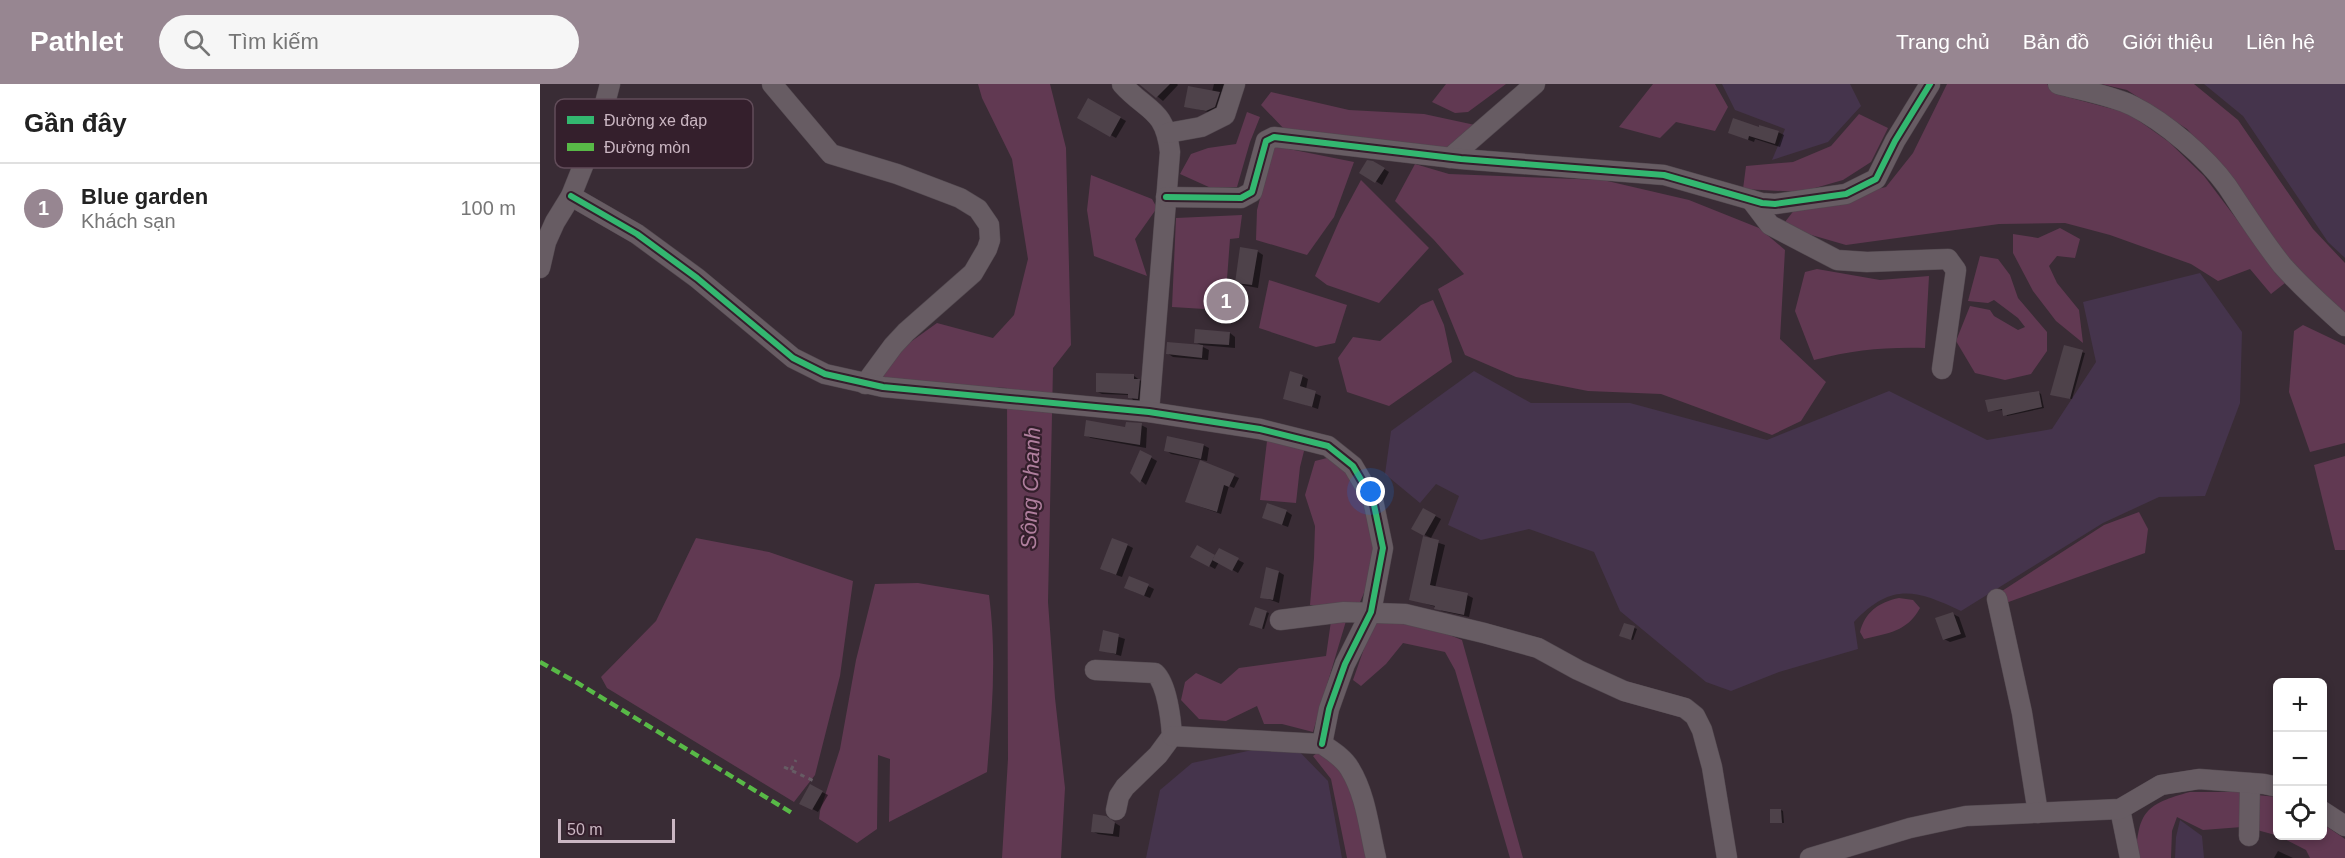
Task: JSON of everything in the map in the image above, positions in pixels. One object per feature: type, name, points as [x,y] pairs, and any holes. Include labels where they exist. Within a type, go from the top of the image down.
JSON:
[{"type":"street","points":[[606,99],[610,84]]},
{"type":"street","points":[[772,84],[831,154],[897,174],[960,198],[978,209],[989,225],[990,240],[987,249],[973,273],[893,345],[865,384]]},
{"type":"street","points":[[1122,84],[1160,116],[1168,133],[1170,152],[1149,412]]},
{"type":"street","points":[[1168,133],[1201,127],[1225,115],[1235,84]]},
{"type":"street","points":[[1450,158],[1535,84]]},
{"type":"street","points":[[1166,197],[1241,198],[1247,196],[1252,192],[1266,141],[1274,137],[1450,158],[1664,175],[1751,200],[1775,204],[1846,194],[1876,179],[1895,141],[1930,84]]},
{"type":"street","points":[[2058,84],[2132,105],[2161,124],[2196,153],[2226,185],[2262,240],[2300,286],[2345,326]]},
{"type":"street","points":[[540,268],[546,242],[571,196],[582,168]]},
{"type":"street","points":[[571,196],[637,234],[733,306],[793,358],[825,374],[865,384],[1149,412],[1260,429],[1328,446],[1353,466],[1373,500],[1383,548],[1371,612],[1345,664],[1329,709],[1322,744]]},
{"type":"street","points":[[1751,200],[1770,225],[1837,260],[1867,262],[1948,259],[1956,270],[1941,369]]},
{"type":"street","points":[[1997,599],[2022,713],[2038,813]]},
{"type":"street","points":[[1280,620],[1344,612],[1405,614],[1538,648],[1624,691],[1685,708],[1695,716],[1702,730],[1712,767],[1727,858]]},
{"type":"street","points":[[1095,670],[1155,673],[1162,681],[1172,736]]},
{"type":"street","points":[[1172,736],[1322,744],[1342,759],[1350,769],[1363,801],[1376,858]]},
{"type":"street","points":[[1116,810],[1119,796],[1125,787],[1172,736]]},
{"type":"street","points":[[1810,858],[1910,828],[1966,816],[2120,809],[2161,785],[2199,779],[2273,786]]},
{"type":"street","points":[[2248,836],[2250,783]]},
{"type":"street","points":[[2120,809],[2130,858]]},
{"type":"street","points":[[2327,814],[2345,826]]},
{"type":"path","points":[[791,770],[796,760]]},
{"type":"path","points":[[784,767],[814,781]]},
{"type":"shaded area","points":[[1722,84],[1850,84],[1861,106],[1828,142],[1772,160],[1785,129],[1735,110]]},
{"type":"shaded area","points":[[2204,84],[2345,84],[2345,258],[2328,242],[2243,116]]},
{"type":"shaded area","points":[[2200,273],[2242,332],[2240,403],[2205,496],[2159,497],[2103,523],[1961,611],[1931,598],[1917,595],[1893,595],[1880,600],[1854,622],[1858,649],[1779,672],[1731,691],[1706,682],[1620,611],[1594,552],[1529,529],[1481,540],[1448,525],[1459,496],[1436,484],[1420,503],[1385,474],[1391,431],[1474,371],[1531,403],[1630,403],[1767,440],[1889,391],[1987,440],[2052,429],[2096,362],[2083,302]]},
{"type":"shaded area","points":[[1290,742],[1328,781],[1342,858],[1146,858],[1160,790],[1192,763]]},
{"type":"shaded area","points":[[2180,820],[2202,836],[2204,858],[2175,858]]},
{"type":"water","name":"Sông Chanh","points":[[978,84],[1050,84],[1066,148],[1071,345],[1053,368],[1048,602],[1065,788],[1061,858],[1002,858],[1008,759],[1007,388],[877,381],[898,351],[937,323],[993,338],[1014,315],[1028,259],[1012,159],[982,98]]},
{"type":"water","points":[[1446,84],[1506,84],[1468,112],[1455,113],[1432,102]]},
{"type":"water","points":[[1653,84],[1715,84],[1728,107],[1715,131],[1676,122],[1660,138],[1619,127]]},
{"type":"water","points":[[1947,84],[2047,84],[2056,94],[2128,113],[2169,142],[2204,176],[2285,283],[2271,294],[2250,269],[2218,281],[2191,264],[2110,235],[2065,223],[1999,224],[1846,245],[1808,234],[1785,222],[1795,209],[1886,187],[1913,153]]},
{"type":"water","points":[[2101,84],[2194,84],[2238,120],[2313,229],[2345,263],[2345,319],[2304,281],[2234,182],[2187,129],[2127,90]]},
{"type":"water","points":[[1271,92],[1349,110],[1424,114],[1475,125],[1445,149],[1418,144],[1286,131],[1261,105]]},
{"type":"water","points":[[1247,112],[1260,117],[1237,187],[1211,188],[1180,174],[1191,154],[1208,148],[1236,144]]},
{"type":"water","points":[[1859,114],[1888,128],[1871,162],[1843,180],[1801,192],[1743,189],[1746,166],[1793,162],[1831,146]]},
{"type":"water","points":[[1274,146],[1354,162],[1334,217],[1307,255],[1256,240],[1257,210]]},
{"type":"water","points":[[1415,164],[1449,174],[1603,180],[1689,200],[1759,228],[1785,250],[1780,339],[1826,382],[1801,421],[1772,435],[1661,394],[1588,391],[1516,377],[1465,355],[1438,289],[1464,274],[1395,201]]},
{"type":"water","points":[[1091,175],[1152,199],[1157,208],[1135,239],[1147,276],[1094,256],[1087,210]]},
{"type":"water","points":[[1361,180],[1429,248],[1379,303],[1327,285],[1315,276],[1340,219]]},
{"type":"water","points":[[1242,215],[1239,238],[1230,239],[1225,306],[1221,310],[1172,307],[1176,218]]},
{"type":"water","points":[[2060,228],[2080,239],[2075,258],[2057,256],[2049,266],[2057,283],[2079,310],[2083,343],[2056,321],[2033,291],[2013,253],[2013,234],[2038,238]]},
{"type":"water","points":[[1980,256],[1998,259],[2010,275],[2018,298],[2047,332],[2047,351],[2031,374],[2005,380],[1975,373],[1956,341],[1970,306],[1990,310],[1994,316],[2018,330],[2025,327],[2018,318],[1994,300],[1988,303],[1968,301]]},
{"type":"water","points":[[1817,269],[1880,280],[1929,276],[1925,348],[1869,350],[1814,360],[1795,311],[1805,272]]},
{"type":"water","points":[[1269,280],[1347,305],[1335,343],[1316,347],[1259,328]]},
{"type":"water","points":[[1433,300],[1444,325],[1452,362],[1389,406],[1347,392],[1338,358],[1353,337],[1380,341],[1421,305]]},
{"type":"water","points":[[2303,325],[2345,345],[2345,443],[2310,452],[2289,392],[2294,331]]},
{"type":"water","points":[[1267,441],[1306,443],[1300,467],[1296,503],[1260,500]]},
{"type":"water","points":[[2345,456],[2345,550],[2335,550],[2314,465]]},
{"type":"water","points":[[1327,458],[1342,464],[1367,512],[1374,539],[1374,565],[1357,609],[1310,605],[1315,526],[1305,495],[1315,461]]},
{"type":"water","points":[[2139,512],[2148,529],[2145,553],[2003,604],[2002,591],[2104,525]]},
{"type":"water","points":[[696,538],[769,552],[853,581],[840,676],[815,775],[794,802],[607,688],[601,677],[656,621]]},
{"type":"water","points":[[918,583],[989,595],[993,661],[987,772],[889,822],[890,759],[878,755],[877,829],[857,843],[819,819],[820,811],[840,749],[856,660],[875,584]]},
{"type":"water","points":[[1899,598],[1913,600],[1920,608],[1915,616],[1903,627],[1864,639],[1860,632],[1869,614],[1879,605]]},
{"type":"water","points":[[1374,620],[1412,620],[1462,640],[1523,858],[1510,858],[1455,670],[1445,652],[1403,643],[1386,664],[1361,686],[1353,680]]},
{"type":"water","points":[[1331,621],[1346,621],[1313,732],[1282,724],[1264,724],[1257,706],[1226,721],[1199,719],[1181,700],[1185,682],[1196,673],[1221,684],[1239,668],[1326,656]]},
{"type":"water","points":[[1320,751],[1338,763],[1352,790],[1368,858],[1347,858],[1331,779],[1313,756]]},
{"type":"water","points":[[2190,792],[2244,792],[2242,827],[2203,830],[2177,817],[2172,831],[2171,858],[2136,858],[2139,830],[2147,812],[2163,801]]},
{"type":"water","points":[[2257,795],[2273,797],[2273,835],[2257,830]]},
{"type":"water","points":[[2327,827],[2345,839],[2345,858],[2310,858],[2306,850],[2287,840],[2327,840]]},
{"type":"building","points":[[1139,84],[1170,84],[1156,98]]},
{"type":"building","points":[[1188,86],[1220,92],[1215,107],[1206,111],[1184,107]]},
{"type":"building","points":[[1088,98],[1121,117],[1110,137],[1077,118]]},
{"type":"building","points":[[1733,118],[1779,131],[1775,144],[1749,136],[1748,140],[1728,133]]},
{"type":"building","points":[[1367,160],[1385,168],[1375,183],[1359,173]]},
{"type":"building","points":[[1240,247],[1258,250],[1252,285],[1235,283]]},
{"type":"building","points":[[1195,329],[1230,332],[1229,345],[1194,343]]},
{"type":"building","points":[[1167,342],[1203,345],[1202,358],[1166,354]]},
{"type":"building","points":[[2064,345],[2083,350],[2070,399],[2050,395]]},
{"type":"building","points":[[1290,371],[1303,375],[1300,386],[1316,391],[1312,407],[1283,399]]},
{"type":"building","points":[[1096,373],[1134,374],[1134,379],[1140,379],[1138,399],[1128,398],[1128,394],[1096,392]]},
{"type":"building","points":[[2039,391],[2042,407],[2003,416],[2002,409],[1988,412],[1985,400]]},
{"type":"building","points":[[1086,420],[1125,427],[1126,422],[1142,423],[1140,445],[1084,436]]},
{"type":"building","points":[[1167,436],[1204,444],[1201,459],[1164,451]]},
{"type":"building","points":[[1140,450],[1152,456],[1140,483],[1130,473]]},
{"type":"building","points":[[1200,460],[1235,474],[1229,487],[1224,485],[1217,512],[1185,502]]},
{"type":"building","points":[[1267,503],[1287,510],[1282,525],[1262,518]]},
{"type":"building","points":[[1423,508],[1436,515],[1424,536],[1411,529]]},
{"type":"building","points":[[1423,536],[1439,540],[1430,585],[1468,593],[1464,615],[1434,609],[1435,606],[1409,600]]},
{"type":"building","points":[[1112,538],[1128,544],[1116,575],[1100,569]]},
{"type":"building","points":[[1197,545],[1215,555],[1209,567],[1190,557]]},
{"type":"building","points":[[1219,548],[1239,558],[1232,571],[1212,560]]},
{"type":"building","points":[[1266,567],[1279,571],[1273,600],[1260,598]]},
{"type":"building","points":[[1129,576],[1149,584],[1144,596],[1124,588]]},
{"type":"building","points":[[1255,607],[1267,611],[1262,629],[1249,625]]},
{"type":"building","points":[[1953,612],[1961,634],[1943,640],[1935,618]]},
{"type":"building","points":[[1624,623],[1635,626],[1631,640],[1619,636]]},
{"type":"building","points":[[1103,630],[1119,634],[1116,654],[1099,651]]},
{"type":"building","points":[[810,784],[823,791],[812,810],[799,804]]},
{"type":"building","points":[[1770,809],[1781,809],[1782,823],[1770,823]]},
{"type":"building","points":[[1093,814],[1106,816],[1115,822],[1113,834],[1091,832]]},
{"type":"marked path","points":[[540,662],[792,813]]},
{"type":"cycle path","points":[[1166,197],[1241,198],[1252,192],[1266,141],[1274,137],[1461,159],[1664,175],[1762,203],[1775,204],[1846,194],[1876,179],[1895,141],[1930,84]]},
{"type":"cycle path","points":[[571,196],[637,234],[697,278],[793,358],[825,374],[883,387],[1149,412],[1260,429],[1328,446],[1353,466],[1373,500],[1383,548],[1371,612],[1345,664],[1329,709],[1322,744]]},
{"type":"place","name":"Blue garden","points":[[1226,301]]}]
